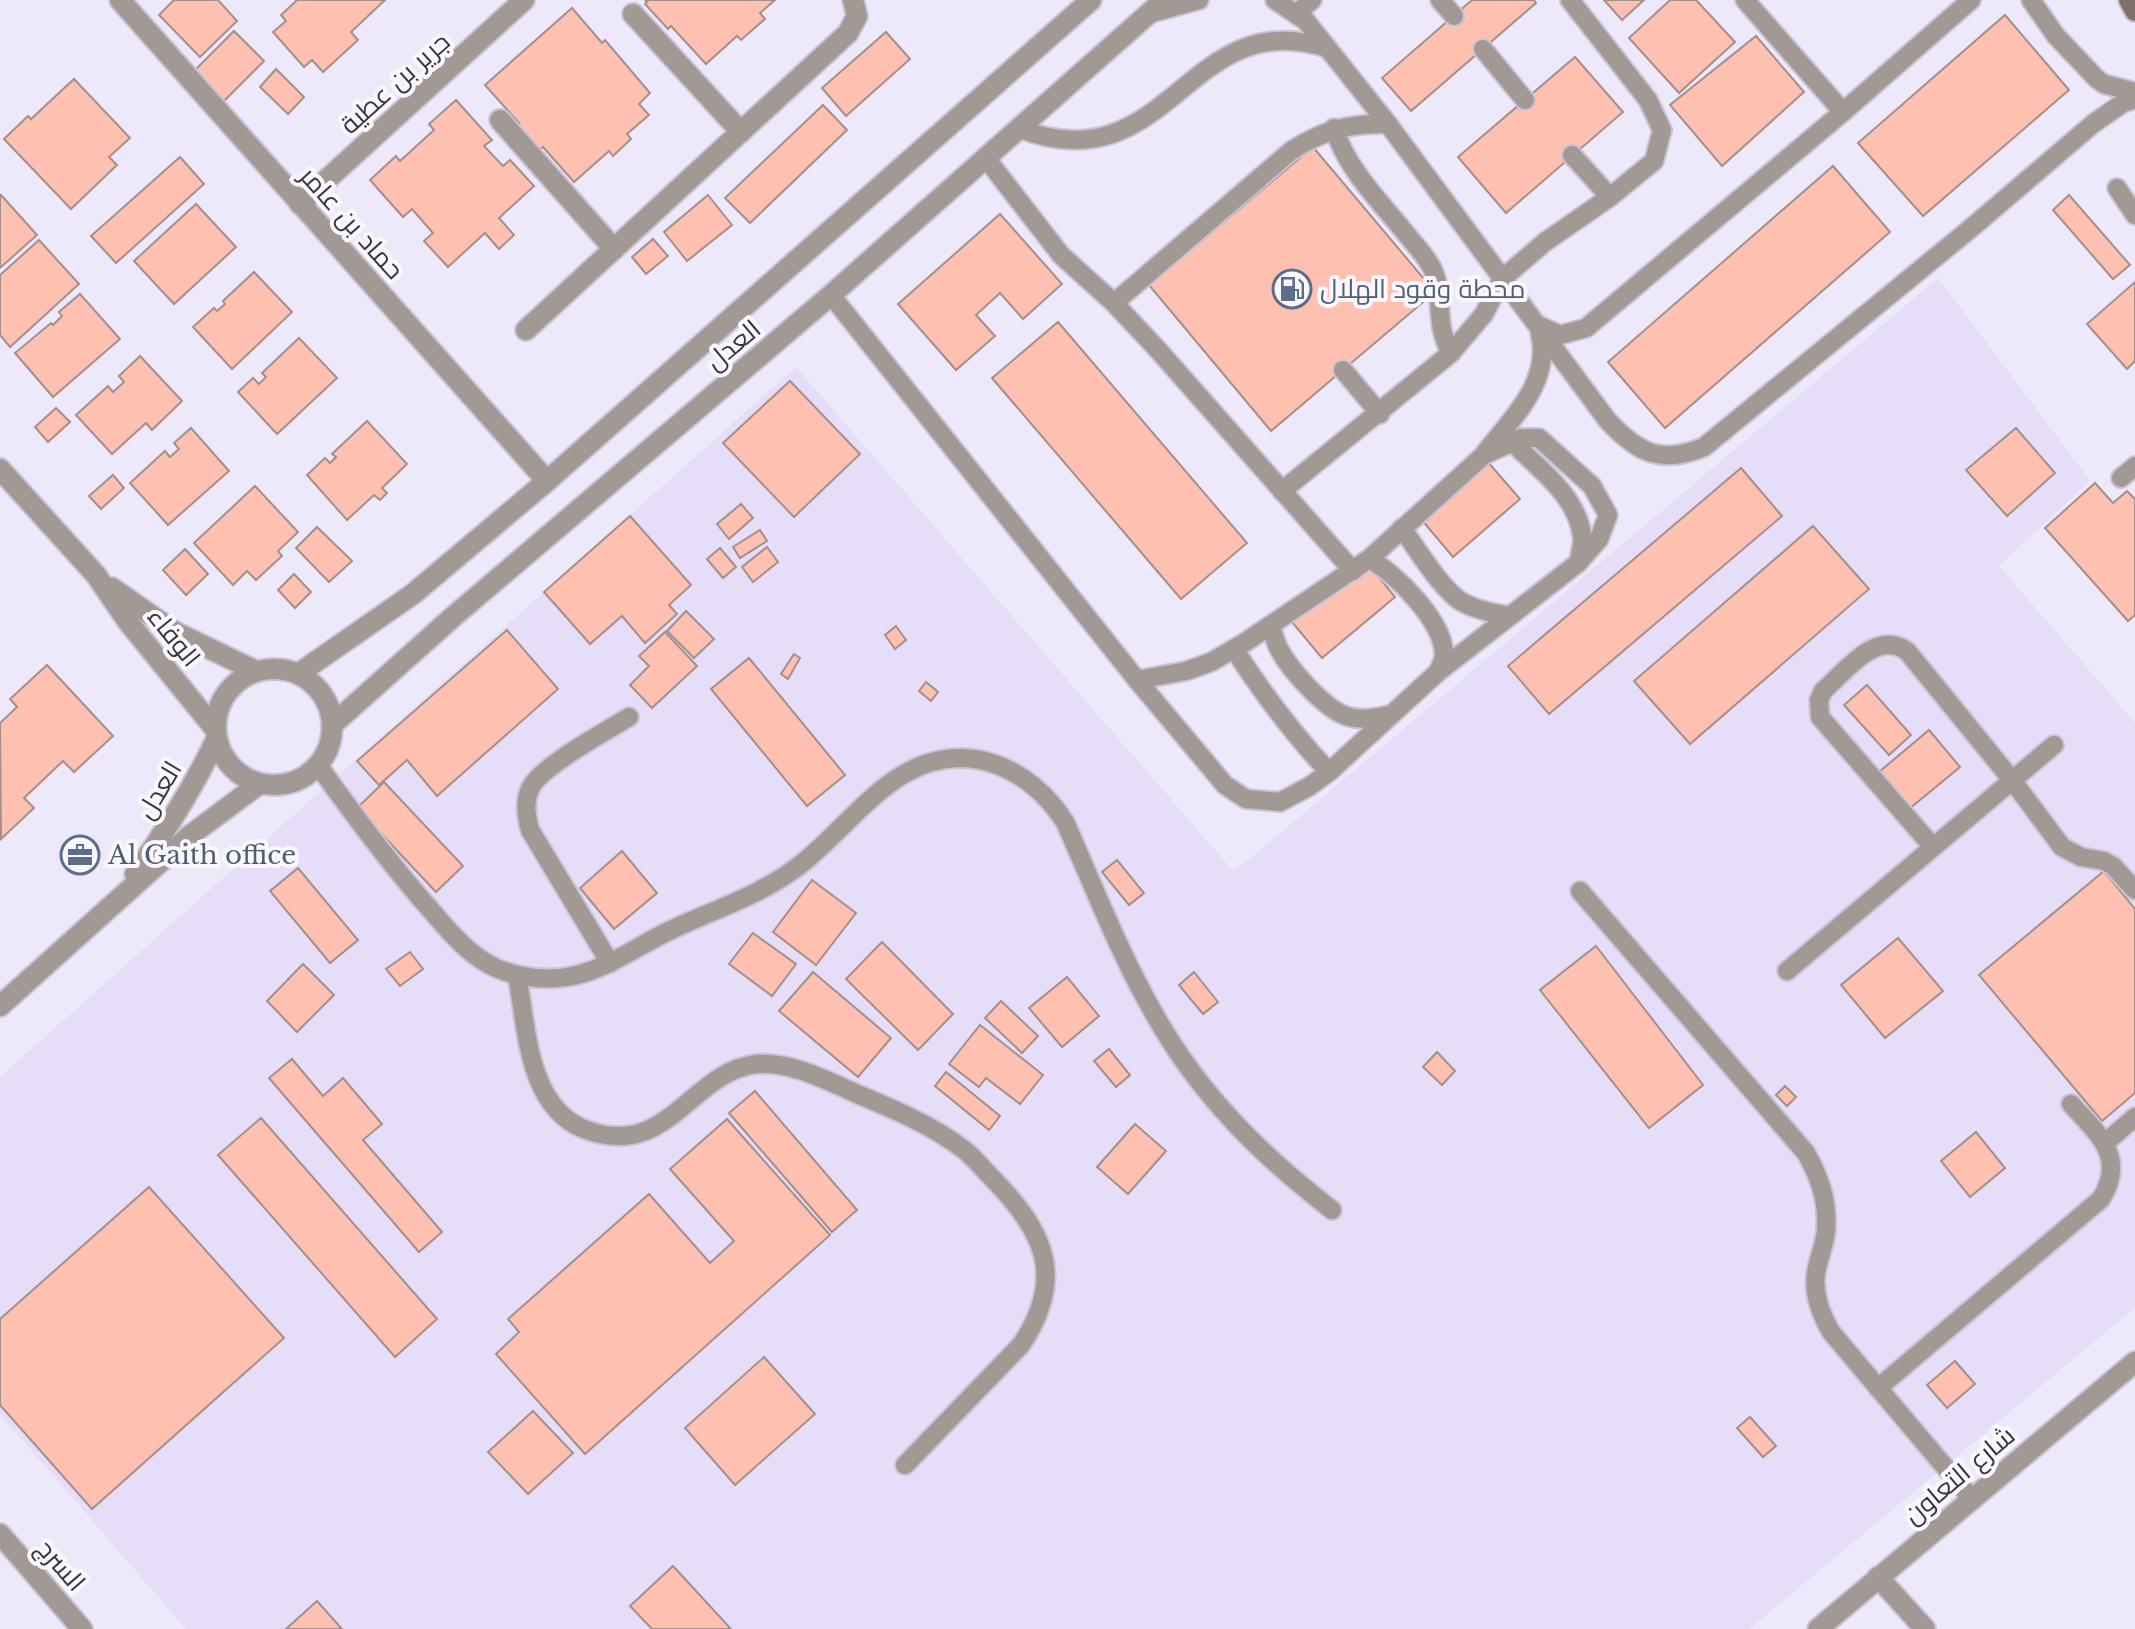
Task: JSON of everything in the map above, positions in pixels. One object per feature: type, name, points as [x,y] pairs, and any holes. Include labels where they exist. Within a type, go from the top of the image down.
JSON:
[{"type":"main road","points":[[2129,0],[2135,11]]},
{"type":"street","name":"حماد بن عامر","points":[[120,0],[547,481]]},
{"type":"street","name":"جرير بن عطية","points":[[300,204],[524,0]]},
{"type":"street","points":[[526,330],[848,33],[857,16],[853,0]]},
{"type":"street","name":"العدل","points":[[298,674],[413,594],[547,481],[1091,0]]},
{"type":"street","name":"العدل","points":[[332,725],[454,616],[831,295],[1164,0]]},
{"type":"street","points":[[633,14],[741,132]]},
{"type":"street","points":[[500,120],[614,249]]},
{"type":"street","name":"الوفاء","points":[[0,469],[96,575],[129,623],[216,734]]},
{"type":"street","name":"الوفاء","points":[[96,575],[175,632],[256,671]]},
{"type":"street","points":[[278,668],[298,674],[316,686],[328,704],[332,725],[329,746],[318,765],[302,778],[281,785],[259,784],[240,775],[225,760],[216,734],[218,710],[226,693],[239,680],[256,671],[278,668]]},
{"type":"street","name":"العدل","points":[[114,903],[173,821],[197,780],[216,734]]},
{"type":"street","name":"العدل","points":[[0,1006],[188,837],[259,784]]},
{"type":"street","name":"شارع التعاون","points":[[1818,1629],[2135,1362]]},
{"type":"street","name":"السرج","points":[[0,1534],[82,1629]]},
{"type":"street","points":[[1878,1577],[1925,1629]]},
{"type":"lane","points":[[1148,14],[1199,0]]},
{"type":"lane","points":[[1275,0],[1306,21],[1328,48],[1608,421],[1641,451],[1663,457],[1687,454],[1704,447],[2094,123],[2123,103],[2135,99]]},
{"type":"lane","points":[[1296,14],[1312,0]]},
{"type":"lane","points":[[1440,0],[1454,16]]},
{"type":"lane","points":[[1282,491],[1451,353],[1484,314],[1502,279],[1545,242],[1610,197],[1654,161],[1662,130],[1648,100],[1570,0]]},
{"type":"lane","points":[[1745,0],[1843,112]]},
{"type":"lane","points":[[1535,323],[1560,335],[1586,328],[1971,0]]},
{"type":"lane","points":[[2031,0],[2056,36],[2097,79],[2104,84],[2135,92]]},
{"type":"lane","points":[[1018,128],[1040,137],[1064,141],[1112,135],[1134,126],[1155,112],[1220,58],[1238,48],[1282,39],[1305,41],[1328,48]]},
{"type":"lane","points":[[1483,49],[1525,100]]},
{"type":"lane","points":[[1114,303],[1218,220],[1291,151],[1334,128],[1361,123],[1388,124]]},
{"type":"lane","points":[[1334,128],[1352,168],[1434,272],[1439,291],[1439,323],[1451,353]]},
{"type":"lane","points":[[1572,155],[1610,197]]},
{"type":"lane","points":[[985,157],[1061,255],[1114,303],[1353,571]]},
{"type":"lane","points":[[2117,188],[2135,215]]},
{"type":"lane","points":[[831,295],[1137,680],[1225,785],[1246,799],[1280,802],[1310,786],[1438,672],[1578,563],[1599,539],[1608,515],[1592,486],[1539,438],[1521,438],[1484,455]]},
{"type":"lane","points":[[1137,680],[1186,671],[1234,649],[1369,559],[1484,455],[1539,378],[1543,348],[1535,323]]},
{"type":"lane","points":[[1343,370],[1380,414]]},
{"type":"lane","points":[[1512,442],[1562,492],[1578,518],[1583,538],[1578,563]]},
{"type":"lane","points":[[1402,528],[1460,601],[1483,611],[1510,616]]},
{"type":"lane","points":[[1369,559],[1381,565],[1429,615],[1444,656],[1438,672]]},
{"type":"lane","points":[[1271,625],[1279,650],[1304,683],[1336,712],[1366,720],[1393,714]]},
{"type":"lane","points":[[1933,847],[1820,717],[1819,700],[1823,691],[1880,644],[1893,644],[1907,651],[2062,847],[2081,857],[2113,866],[2135,890]]},
{"type":"lane","points":[[1234,649],[1306,748],[1329,772]]},
{"type":"lane","points":[[610,963],[530,830],[526,815],[527,799],[538,777],[629,717]]},
{"type":"lane","points":[[1787,971],[2054,745]]},
{"type":"lane","points":[[318,765],[387,858],[460,943],[487,963],[517,975],[565,978],[610,963],[671,930],[738,903],[772,885],[801,864],[905,773],[951,759],[998,764],[1037,787],[1053,803],[1065,822],[1156,1018],[1205,1090],[1249,1140],[1289,1177],[1332,1210]]},
{"type":"lane","points":[[1580,891],[1806,1153],[1823,1191],[1826,1213],[1826,1233],[1816,1275],[1816,1297],[1822,1316],[1831,1332],[1972,1499]]},
{"type":"lane","points":[[517,975],[541,1088],[558,1112],[583,1129],[612,1136],[642,1133],[669,1120],[732,1071],[745,1066],[773,1064],[843,1087],[924,1126],[963,1149],[1016,1202],[1040,1241],[1045,1263],[1045,1286],[1033,1327],[1021,1345],[905,1465]]},
{"type":"lane","points":[[1878,1388],[2101,1199],[2109,1186],[2112,1172],[2110,1157],[2105,1143],[2071,1104]]},
{"type":"lane","points":[[2105,1143],[2135,1117]]},
{"type":"shaded area","points":[[1938,278],[2090,481],[1999,566],[2135,723],[2135,1308],[1749,1629],[186,1629],[0,1414],[0,1077],[796,367],[1234,872]]},
{"type":"building","points":[[174,0],[218,0],[237,21],[200,57],[159,15]]},
{"type":"building","points":[[297,0],[385,0],[351,32],[358,40],[323,72],[312,60],[304,67],[273,32],[286,21],[281,15]]},
{"type":"building","points":[[645,0],[775,0],[760,13],[765,19],[741,40],[737,36],[706,64],[671,26],[668,29],[645,4]]},
{"type":"building","points":[[1472,0],[1534,0],[1536,3],[1411,111],[1382,78]]},
{"type":"building","points":[[1604,0],[1644,0],[1622,20]]},
{"type":"building","points":[[1670,0],[1696,0],[1735,42],[1679,93],[1629,38]]},
{"type":"building","points":[[572,8],[602,43],[605,40],[650,93],[639,104],[649,115],[627,134],[631,139],[613,156],[609,151],[574,182],[543,147],[537,152],[514,127],[519,123],[485,85]]},
{"type":"building","points":[[2005,15],[2069,90],[1923,216],[1858,143]]},
{"type":"building","points":[[234,31],[264,61],[224,101],[194,71]]},
{"type":"building","points":[[886,32],[910,59],[846,116],[822,88]]},
{"type":"building","points":[[1756,36],[1804,92],[1722,166],[1670,105]]},
{"type":"building","points":[[1575,57],[1623,112],[1506,213],[1458,157]]},
{"type":"building","points":[[276,69],[304,97],[288,114],[260,87]]},
{"type":"building","points":[[74,79],[130,138],[109,157],[117,165],[71,209],[4,139]]},
{"type":"building","points":[[456,100],[492,140],[484,146],[503,166],[510,160],[534,186],[499,218],[514,235],[499,249],[485,233],[448,267],[424,241],[433,233],[412,209],[403,217],[370,180],[396,156],[400,161],[434,130],[429,124]]},
{"type":"building","points":[[823,105],[847,130],[750,223],[725,198]]},
{"type":"building","name":"محطة وقود الهلال","points":[[1313,147],[1435,292],[1271,431],[1149,285]]},
{"type":"building","points":[[180,157],[204,184],[116,263],[91,236]]},
{"type":"building","points":[[1833,166],[1890,232],[1665,428],[1608,362]]},
{"type":"building","points":[[708,195],[732,225],[687,261],[664,232]]},
{"type":"building","points":[[2069,195],[2130,265],[2113,279],[2053,210]]},
{"type":"building","points":[[0,196],[37,235],[0,268]]},
{"type":"building","points":[[196,204],[236,247],[174,304],[134,261]]},
{"type":"building","points":[[1000,214],[1062,284],[1023,319],[1000,293],[976,315],[995,336],[956,370],[898,304]]},
{"type":"building","points":[[653,239],[668,256],[646,274],[632,257]]},
{"type":"building","points":[[39,240],[79,284],[10,347],[0,335],[0,275]]},
{"type":"building","points":[[254,272],[292,312],[232,369],[193,327],[214,308],[217,311],[225,304],[223,301]]},
{"type":"building","points":[[2135,282],[2135,361],[2127,369],[2087,324]]},
{"type":"building","points":[[80,294],[120,339],[53,397],[15,353],[51,323],[53,325],[62,316],[59,312]]},
{"type":"building","points":[[1058,322],[1247,543],[1181,599],[992,378]]},
{"type":"building","points":[[299,338],[337,378],[277,434],[238,392],[253,378],[259,384],[266,377],[262,373]]},
{"type":"building","points":[[140,356],[182,401],[152,430],[146,423],[112,454],[76,415],[108,386],[113,392],[124,382],[119,376]]},
{"type":"building","points":[[790,381],[860,454],[794,517],[723,443]]},
{"type":"building","points":[[56,408],[70,422],[48,442],[35,427]]},
{"type":"building","points":[[367,421],[407,464],[382,488],[387,493],[380,500],[374,495],[347,520],[307,475],[325,458],[330,463],[336,457],[332,454]]},
{"type":"building","points":[[191,428],[229,471],[168,525],[130,483],[165,451],[170,457],[179,449],[174,443]]},
{"type":"building","points":[[2016,428],[2055,473],[2007,516],[1966,470]]},
{"type":"building","points":[[1487,461],[1520,499],[1453,557],[1421,519]]},
{"type":"building","points":[[1741,468],[1782,516],[1549,714],[1508,666]]},
{"type":"building","points":[[113,475],[124,488],[101,509],[89,496]]},
{"type":"building","points":[[2095,483],[2113,503],[2127,491],[2135,499],[2135,615],[2128,621],[2045,528]]},
{"type":"building","points":[[255,486],[298,532],[278,551],[282,556],[256,580],[247,571],[233,585],[194,543]]},
{"type":"building","points":[[741,504],[753,518],[729,539],[717,524]]},
{"type":"building","points":[[630,516],[691,585],[669,605],[677,614],[645,643],[622,616],[590,644],[544,592]]},
{"type":"building","points":[[1813,526],[1869,589],[1690,744],[1634,681]]},
{"type":"building","points":[[317,527],[352,561],[329,582],[296,548]]},
{"type":"building","points":[[760,530],[767,541],[740,558],[733,547]]},
{"type":"building","points":[[767,547],[778,562],[753,582],[742,567]]},
{"type":"building","points":[[720,548],[736,567],[723,578],[707,559]]},
{"type":"building","points":[[185,549],[208,574],[186,595],[163,570]]},
{"type":"building","points":[[1365,560],[1395,597],[1322,658],[1291,621]]},
{"type":"building","points":[[294,574],[311,592],[295,608],[278,590]]},
{"type":"building","points":[[686,611],[714,639],[694,658],[667,631]]},
{"type":"building","points":[[896,626],[906,640],[895,649],[885,635]]},
{"type":"building","points":[[507,630],[558,689],[437,796],[407,760],[379,785],[357,761]]},
{"type":"building","points":[[665,632],[697,666],[652,708],[630,685],[649,666],[639,656]]},
{"type":"building","points":[[794,654],[800,658],[788,679],[781,674]]},
{"type":"building","points":[[749,658],[845,775],[807,806],[711,689]]},
{"type":"building","points":[[47,665],[113,736],[74,772],[63,761],[24,798],[34,808],[1,839],[0,723],[17,707],[10,699]]},
{"type":"building","points":[[926,682],[938,692],[931,701],[919,691]]},
{"type":"building","points":[[1867,685],[1911,735],[1889,755],[1844,705]]},
{"type":"building","points":[[1929,730],[1960,767],[1909,809],[1879,772]]},
{"type":"building","points":[[384,782],[463,866],[436,892],[357,808]]},
{"type":"building","points":[[622,851],[657,893],[614,929],[580,888]]},
{"type":"building","points":[[1117,860],[1144,893],[1129,905],[1102,872]]},
{"type":"building","points":[[298,868],[358,940],[330,963],[270,891]]},
{"type":"building","points":[[2104,871],[2135,909],[2135,1093],[2102,1121],[1979,975]]},
{"type":"building","points":[[812,880],[856,913],[816,965],[773,932]]},
{"type":"building","points":[[753,933],[796,964],[772,996],[729,964]]},
{"type":"building","points":[[1898,938],[1943,991],[1885,1038],[1841,985]]},
{"type":"building","points":[[882,942],[953,1014],[918,1050],[846,979]]},
{"type":"building","points":[[1596,946],[1703,1085],[1649,1128],[1540,990]]},
{"type":"building","points":[[410,952],[423,969],[400,986],[386,969]]},
{"type":"building","points":[[303,964],[334,995],[297,1032],[267,1001]]},
{"type":"building","points":[[813,972],[891,1038],[858,1077],[779,1011]]},
{"type":"building","points":[[1194,972],[1218,1002],[1203,1014],[1179,985]]},
{"type":"building","points":[[1067,977],[1099,1016],[1062,1047],[1029,1008]]},
{"type":"building","points":[[1001,1001],[1038,1036],[1022,1053],[985,1018]]},
{"type":"building","points":[[980,1025],[1043,1075],[1020,1104],[986,1078],[979,1087],[949,1064]]},
{"type":"building","points":[[1109,1049],[1130,1075],[1116,1087],[1094,1061]]},
{"type":"building","points":[[1437,1052],[1455,1071],[1442,1085],[1423,1067]]},
{"type":"building","points":[[292,1059],[323,1096],[343,1078],[382,1124],[363,1140],[442,1232],[419,1252],[269,1078]]},
{"type":"building","points":[[946,1072],[1000,1116],[989,1130],[935,1086]]},
{"type":"building","points":[[1785,1086],[1796,1097],[1787,1106],[1776,1095]]},
{"type":"building","points":[[755,1091],[857,1210],[832,1232],[729,1113]]},
{"type":"building","points":[[261,1118],[437,1319],[395,1357],[218,1155]]},
{"type":"building","points":[[727,1119],[830,1235],[585,1454],[496,1354],[519,1332],[508,1319],[649,1194],[710,1263],[734,1241],[670,1169]]},
{"type":"building","points":[[1135,1124],[1166,1151],[1128,1194],[1097,1167]]},
{"type":"building","points":[[1976,1132],[2005,1168],[1970,1197],[1941,1161]]},
{"type":"building","points":[[149,1187],[284,1338],[92,1509],[0,1405],[0,1319]]},
{"type":"building","points":[[764,1357],[815,1414],[735,1485],[685,1428]]},
{"type":"building","points":[[1955,1361],[1975,1384],[1947,1408],[1927,1385]]},
{"type":"building","points":[[533,1411],[573,1453],[528,1494],[488,1452]]},
{"type":"building","points":[[1750,1417],[1776,1446],[1763,1457],[1737,1428]]},
{"type":"building","points":[[673,1566],[731,1629],[652,1629],[630,1606]]},
{"type":"building","points":[[317,1601],[342,1629],[286,1629]]},
{"type":"place","name":"محطة وقود الهلال","points":[[1292,289]]},
{"type":"place","name":"Al Gaith office","points":[[80,855]]}]
